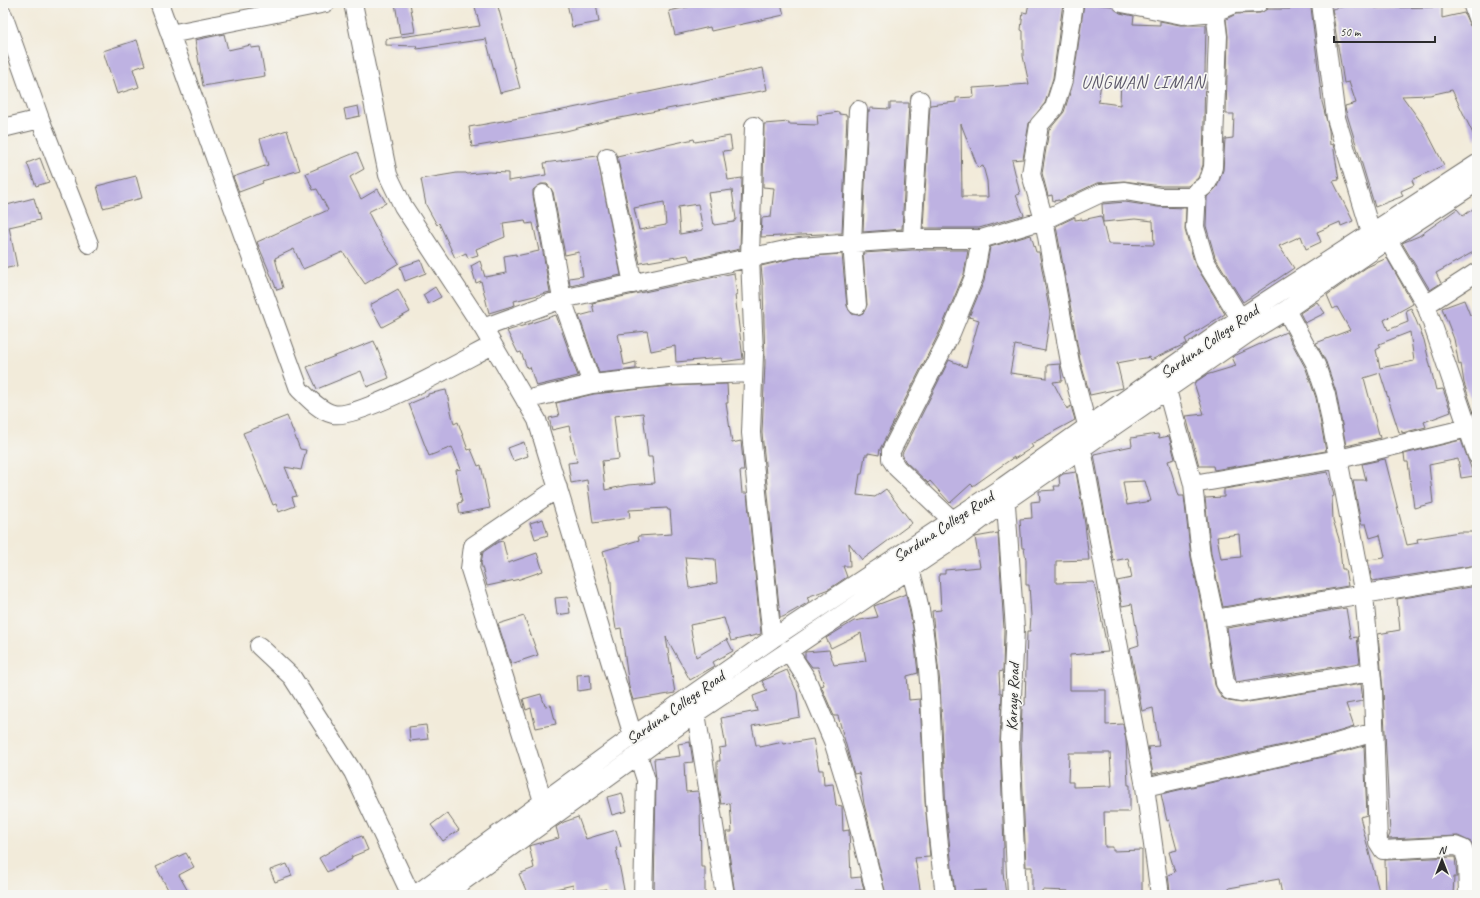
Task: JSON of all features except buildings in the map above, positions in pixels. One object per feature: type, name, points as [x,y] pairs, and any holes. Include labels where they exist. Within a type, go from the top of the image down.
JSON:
[{"type":"street","points":[[159,3],[299,389],[316,405],[334,414],[364,409],[493,345]]},
{"type":"street","points":[[170,34],[326,3]]},
{"type":"street","points":[[353,3],[388,175],[403,206],[483,328],[537,420],[633,736]]},
{"type":"street","points":[[1074,3],[1063,80],[1054,108],[1039,125],[1031,165],[1031,174],[1044,220],[1070,362],[1087,425]]},
{"type":"street","points":[[1122,3],[1182,15],[1234,4],[1259,3]]},
{"type":"street","points":[[1321,3],[1336,118],[1371,232]]},
{"type":"street","points":[[1472,3],[1477,18]]},
{"type":"street","points":[[1214,8],[1218,36],[1213,167],[1210,179],[1205,187],[1197,191],[1195,227],[1205,261],[1240,318]]},
{"type":"street","points":[[3,16],[40,119],[89,244]]},
{"type":"street","points":[[912,239],[920,100]]},
{"type":"street","points":[[857,305],[852,244],[858,110]]},
{"type":"street","points":[[3,128],[40,119]]},
{"type":"street","points":[[754,126],[750,257],[753,373],[750,433],[772,639]]},
{"type":"street","points":[[607,157],[633,284]]},
{"type":"street","name":"Sarduna College Road","points":[[444,895],[696,713],[962,534],[1006,493],[1087,425],[1240,318],[1477,164]]},
{"type":"street","name":"Sarduna College Road","points":[[414,895],[633,736],[772,639],[952,520],[1006,493],[1082,449],[1247,334],[1286,310],[1388,240],[1477,182]]},
{"type":"street","points":[[483,328],[562,299],[799,247],[912,239],[981,240],[1044,220],[1102,193],[1125,192],[1160,197],[1197,197]]},
{"type":"street","points":[[543,194],[562,299],[592,384]]},
{"type":"street","points":[[952,520],[897,468],[891,459],[891,451],[951,333],[974,277],[981,240]]},
{"type":"street","points":[[1388,240],[1426,305],[1477,455]]},
{"type":"street","points":[[1426,305],[1477,272]]},
{"type":"street","points":[[1286,310],[1316,365],[1326,395],[1364,595],[1371,672],[1378,842],[1383,850],[1455,846],[1463,849],[1467,861],[1468,895]]},
{"type":"street","points":[[525,400],[592,384],[669,376],[753,373]]},
{"type":"street","points":[[1167,390],[1193,484],[1201,555],[1215,619],[1225,683],[1230,691],[1240,693],[1371,672]]},
{"type":"street","points":[[1193,484],[1339,459],[1468,428]]},
{"type":"street","points":[[1082,449],[1145,787],[1160,895]]},
{"type":"street","points":[[543,801],[470,568],[473,546],[558,488]]},
{"type":"street","name":"Karaye Road","points":[[1006,493],[1015,629],[1010,741],[1017,895]]},
{"type":"street","points":[[910,569],[916,592],[930,679],[935,801],[945,895]]},
{"type":"street","points":[[1215,619],[1477,575]]},
{"type":"street","points":[[856,584],[864,600]]},
{"type":"street","points":[[259,646],[292,677],[353,772],[411,895]]},
{"type":"street","points":[[788,650],[806,678],[833,740],[855,812],[876,895]]},
{"type":"street","points":[[696,713],[725,895]]},
{"type":"street","points":[[1145,787],[1330,745],[1374,732]]},
{"type":"street","points":[[638,755],[646,780],[643,895]]},
{"type":"district","name":"UNGWAN LIMAN","points":[[1143,82]]}]
